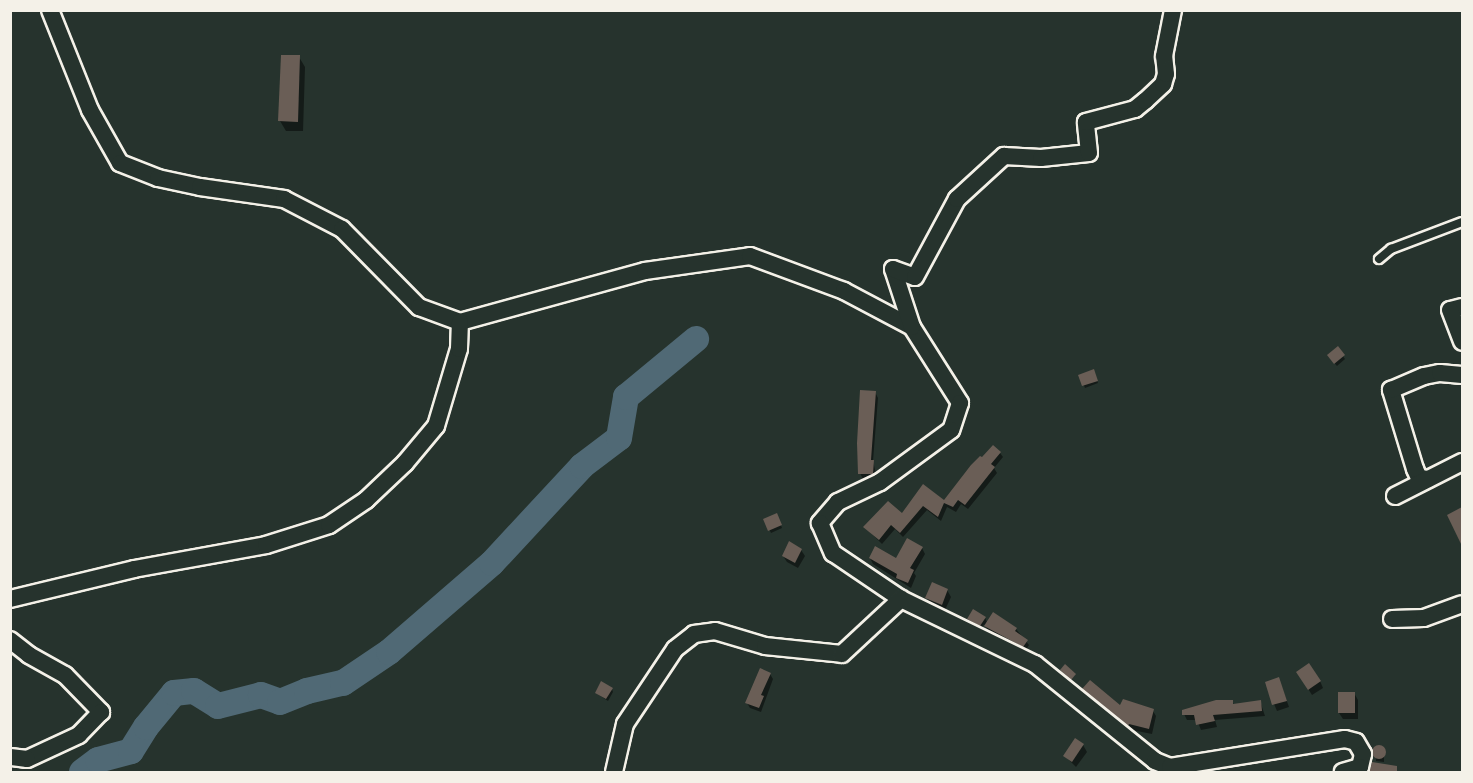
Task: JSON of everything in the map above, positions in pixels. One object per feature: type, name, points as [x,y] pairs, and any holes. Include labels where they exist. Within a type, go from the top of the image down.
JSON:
[{"type":"street","points":[[50,10],[90,110],[120,164],[158,178],[200,187],[284,199],[342,229],[419,307],[460,322],[645,271],[750,256],[844,291],[912,327]]},
{"type":"street","points":[[1173,10],[1164,56],[1166,74],[1163,84],[1135,109],[1086,122],[1089,153],[1041,158],[1004,156],[957,199],[915,277],[893,269],[912,327],[960,403],[951,430],[880,482],[838,502],[820,523],[833,553],[901,599],[1035,664],[1155,761],[1170,767],[1345,739],[1356,742],[1363,754],[1360,767],[1343,772]]},
{"type":"street","points":[[1462,307],[1450,310],[1462,342]]},
{"type":"street","points":[[10,599],[134,569],[266,545],[329,525],[366,500],[405,463],[436,426],[459,349],[460,322]]},
{"type":"street","points":[[1428,479],[1419,478],[1415,469],[1390,390],[1424,376],[1440,373],[1462,375]]},
{"type":"street","points":[[1395,496],[1462,462]]},
{"type":"street","points":[[614,772],[625,724],[675,649],[694,634],[715,631],[765,646],[842,654],[901,599]]},
{"type":"street","points":[[1392,619],[1424,618],[1462,604]]},
{"type":"street","points":[[10,640],[29,655],[65,675],[101,712],[80,735],[27,759],[10,757]]},
{"type":"lane","points":[[1379,259],[1391,249],[1462,222]]},
{"type":"building","points":[[281,55],[300,55],[298,122],[278,121]]},
{"type":"building","points":[[1338,346],[1345,355],[1334,364],[1327,355]]},
{"type":"building","points":[[1094,369],[1098,381],[1082,386],[1078,375]]},
{"type":"building","points":[[860,390],[876,391],[871,460],[874,460],[873,474],[858,474]]},
{"type":"building","points":[[993,445],[1001,452],[991,464],[995,467],[965,505],[958,500],[953,507],[944,503],[938,517],[923,506],[900,533],[891,525],[879,540],[863,527],[888,501],[902,513],[923,484],[944,500],[971,465]]},
{"type":"building","points":[[1462,507],[1462,546],[1447,515]]},
{"type":"building","points":[[777,513],[782,525],[768,531],[763,519]]},
{"type":"building","points":[[907,538],[923,547],[910,568],[914,570],[908,583],[896,578],[897,574],[869,558],[875,546],[896,558]]},
{"type":"building","points":[[789,541],[802,549],[795,563],[782,556]]},
{"type":"building","points":[[932,582],[948,589],[942,605],[925,598]]},
{"type":"building","points":[[973,609],[986,617],[980,626],[967,619]]},
{"type":"building","points":[[993,612],[1017,628],[1015,631],[1028,640],[1023,647],[984,626]]},
{"type":"building","points":[[1309,663],[1321,681],[1308,690],[1296,672]]},
{"type":"building","points":[[1065,664],[1076,674],[1071,680],[1060,670]]},
{"type":"building","points":[[760,668],[771,673],[761,695],[764,696],[759,708],[745,703]]},
{"type":"building","points":[[1279,677],[1287,701],[1272,705],[1265,682]]},
{"type":"building","points":[[1090,680],[1120,705],[1123,699],[1154,709],[1149,729],[1129,724],[1128,726],[1082,689]]},
{"type":"building","points":[[601,681],[613,688],[606,699],[595,693]]},
{"type":"building","points":[[1338,692],[1355,692],[1355,713],[1338,713]]},
{"type":"building","points":[[1216,700],[1233,700],[1233,704],[1261,700],[1262,711],[1213,715],[1215,721],[1196,725],[1194,715],[1182,715],[1182,710]]},
{"type":"building","points":[[1075,738],[1084,744],[1072,762],[1063,756]]},
{"type":"building","points":[[1379,745],[1384,747],[1386,752],[1384,757],[1379,759],[1374,757],[1372,752],[1374,747]]},
{"type":"building","points":[[1372,762],[1397,766],[1397,772],[1369,772]]},
{"type":"waterway","points":[[82,772],[98,760],[131,751],[146,727],[174,693],[194,691],[218,706],[261,695],[280,702],[307,691],[343,683],[389,652],[492,563],[582,466],[619,438],[626,397],[696,339]]}]
